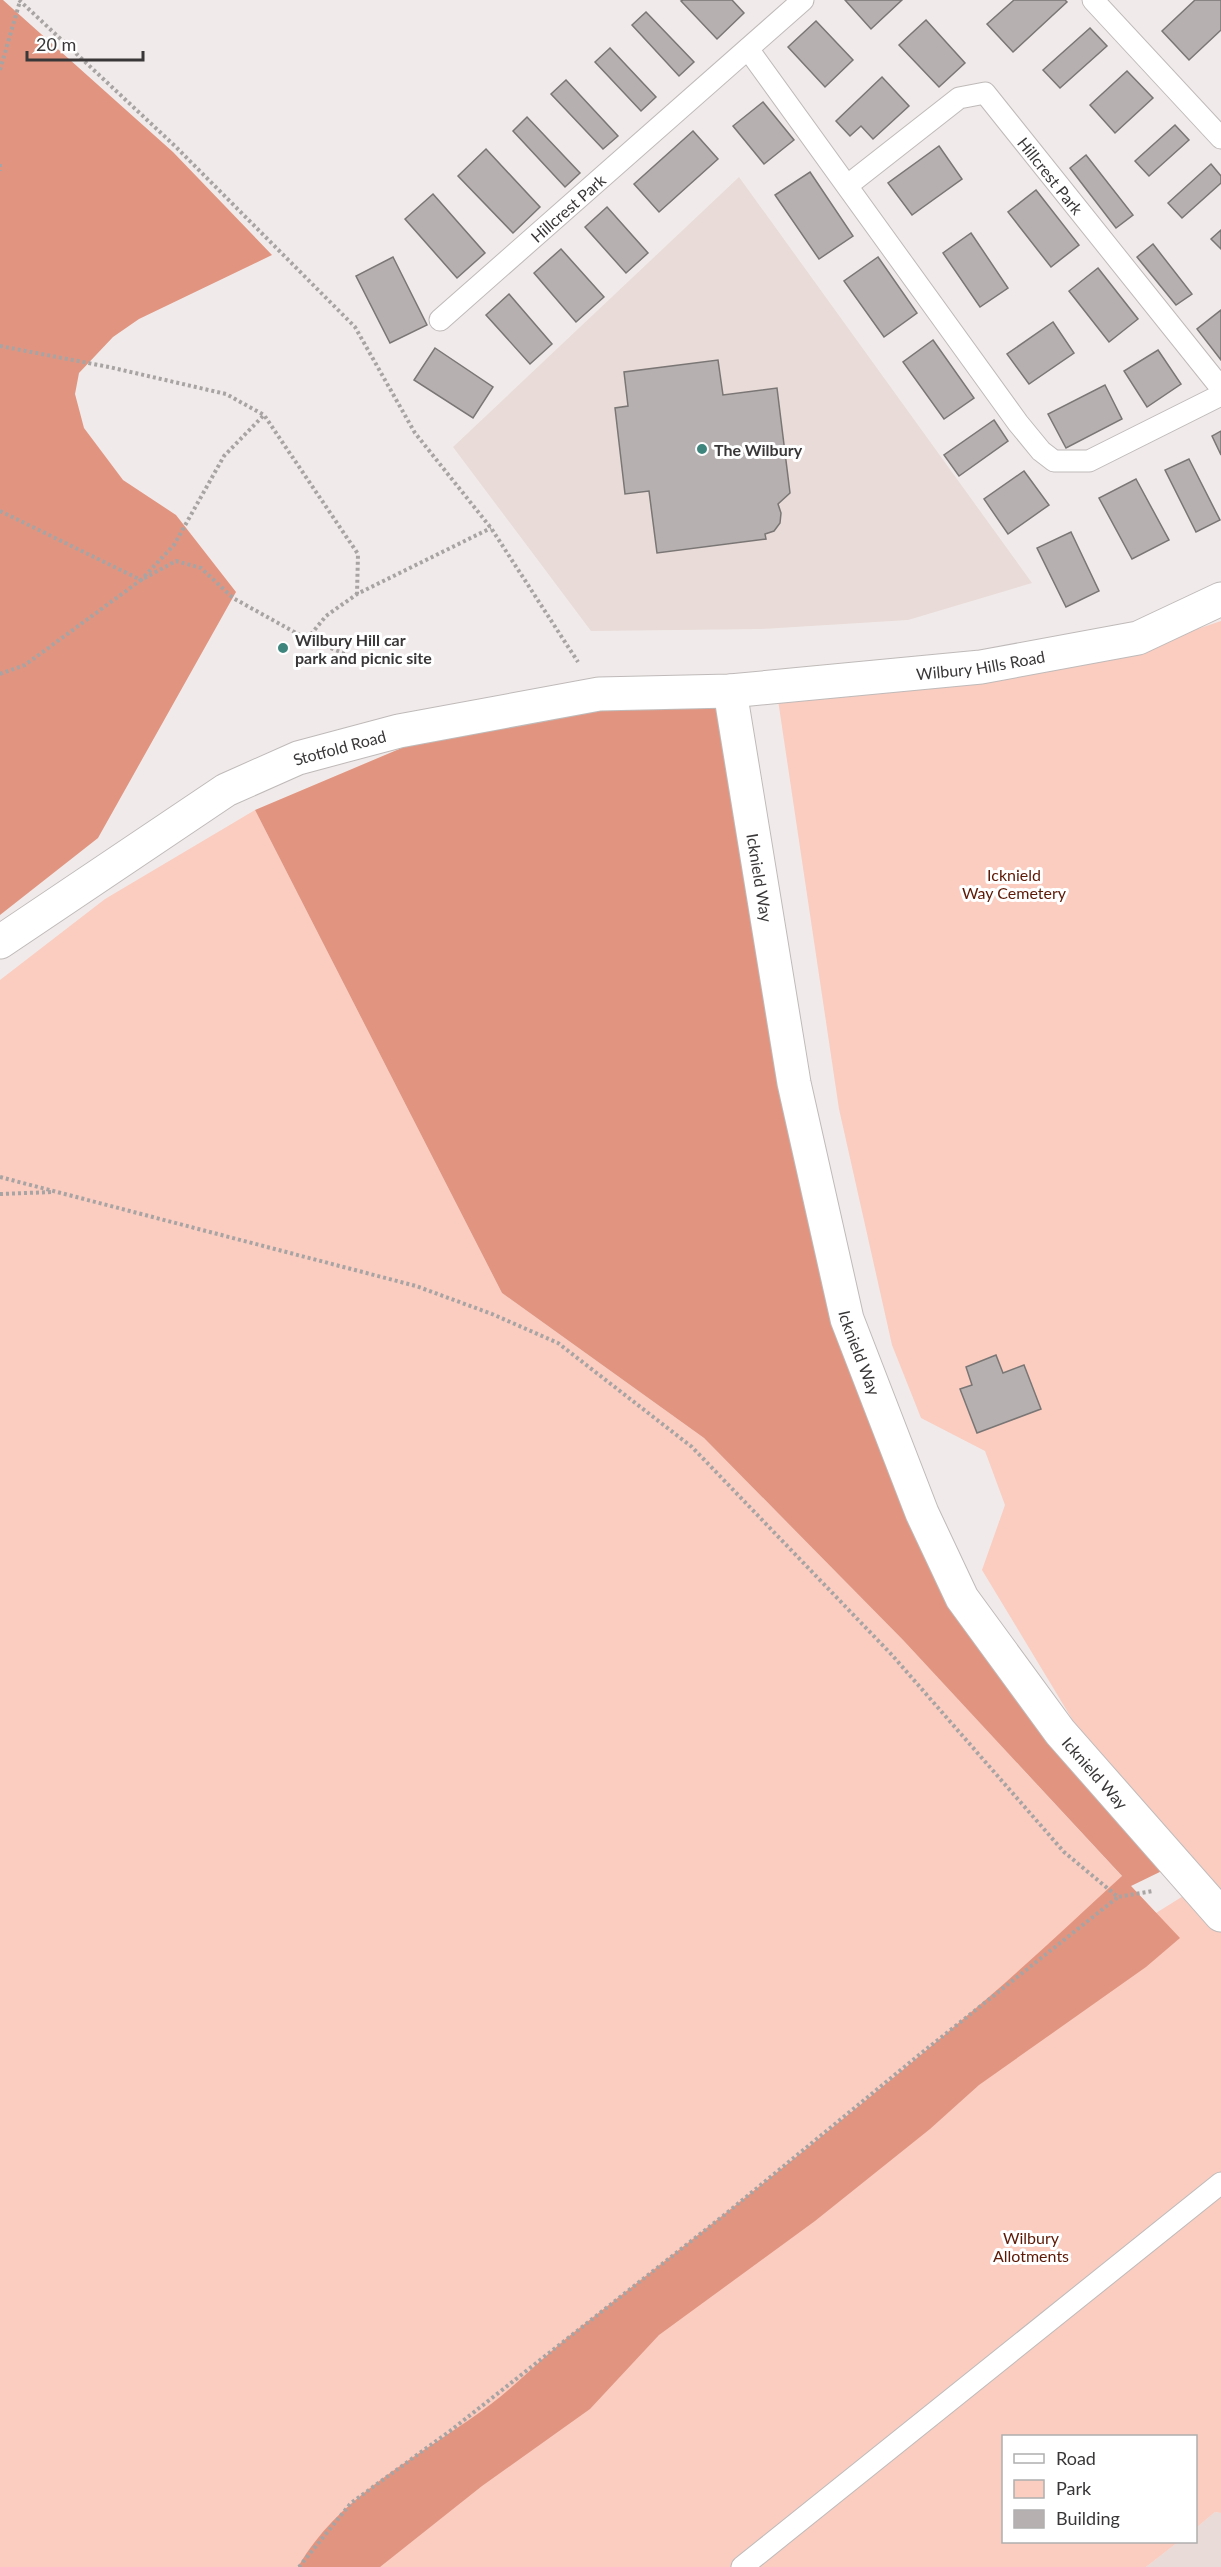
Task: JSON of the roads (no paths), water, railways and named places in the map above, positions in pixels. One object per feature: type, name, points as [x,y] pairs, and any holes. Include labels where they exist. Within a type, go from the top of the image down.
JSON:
[{"type":"street","name":"Wilbury Hills Road","points":[[730,691],[981,666],[1138,638],[1221,598]]},
{"type":"street","name":"Stotfold Road","points":[[0,942],[226,790],[298,758],[399,731],[599,694],[730,691]]},
{"type":"street","name":"Icknield Way","points":[[730,691],[794,1083],[847,1319],[901,1461],[922,1513],[962,1598],[1060,1732],[1221,1915]]},
{"type":"lane","name":"Hillcrest Park","points":[[440,320],[803,0]]},
{"type":"lane","points":[[1093,0],[1221,138]]},
{"type":"lane","points":[[748,49],[1018,423],[1041,451],[1054,461],[1089,461],[1221,395]]},
{"type":"lane","name":"Hillcrest Park","points":[[848,185],[959,98],[985,93],[1221,388]]},
{"type":"lane","points":[[742,2567],[1221,2183]]},
{"type":"place","name":"The Wilbury","points":[[702,449]]},
{"type":"place","name":"Wilbury Hill car park and picnic site","points":[[283,648]]},
{"type":"park label","name":"Icknield Way Cemetery","points":[[1014,883]]},
{"type":"park label","name":"Wilbury Allotments","points":[[1031,2246]]}]
